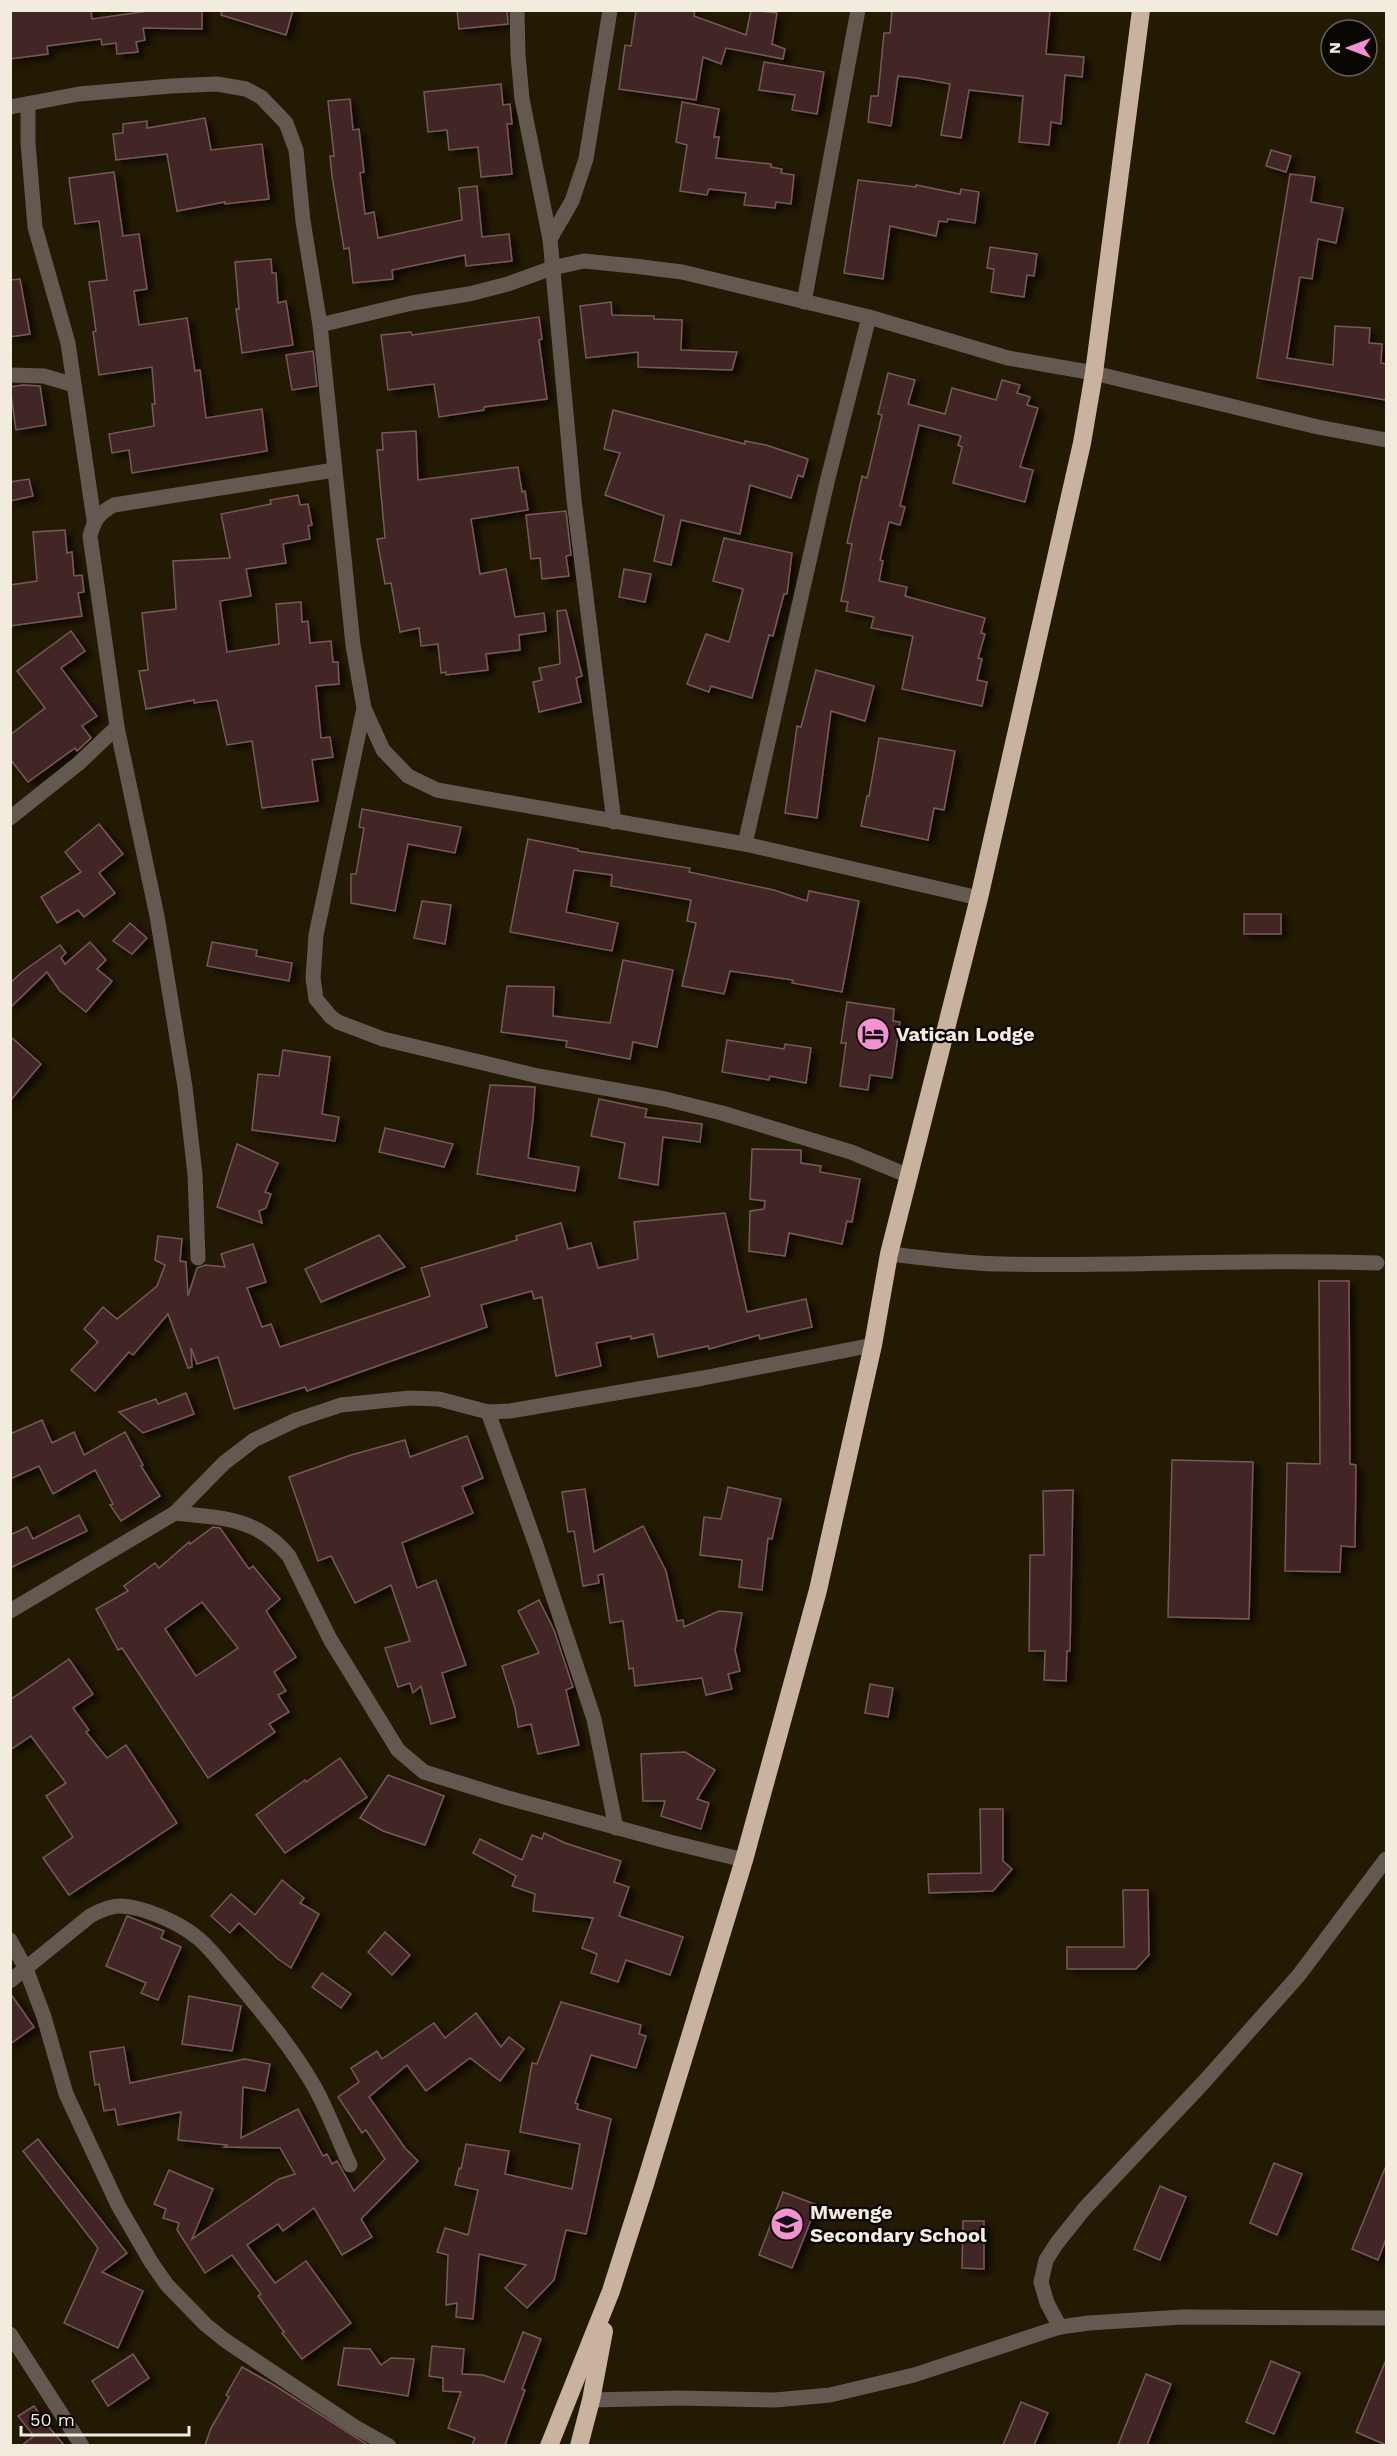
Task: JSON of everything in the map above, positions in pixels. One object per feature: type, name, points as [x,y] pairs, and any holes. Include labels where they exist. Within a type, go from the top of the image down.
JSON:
[{"type":"highway","points":[[549,2445],[611,2291],[744,1860],[818,1590],[873,1345],[889,1254],[979,898],[1082,443],[1095,373],[1141,10]]},
{"type":"highway","points":[[579,2445],[591,2400],[611,2291]]},
{"type":"street","points":[[517,10],[522,99],[550,239],[575,511],[614,822]]},
{"type":"street","points":[[550,239],[572,201],[586,159],[610,10]]},
{"type":"street","points":[[804,302],[858,10]]},
{"type":"street","points":[[10,107],[79,94],[217,84],[246,89],[261,97],[286,123],[296,150],[305,230],[320,324],[354,645],[364,708],[383,750],[408,776],[437,790],[745,844],[979,898]]},
{"type":"street","points":[[28,104],[28,143],[36,227],[68,343],[94,520],[90,536],[94,579],[117,727],[157,916],[185,1087],[195,1174],[198,1258]]},
{"type":"street","points":[[320,324],[412,303],[468,294],[508,284],[552,268],[584,261],[634,266],[682,272],[868,317],[1008,358],[1095,373],[1318,427],[1386,440]]},
{"type":"street","points":[[745,844],[827,482],[868,317]]},
{"type":"street","points":[[10,375],[44,376],[74,385]]},
{"type":"street","points":[[94,520],[114,505],[334,470]]},
{"type":"street","points":[[364,708],[316,935],[313,978],[316,999],[331,1017],[338,1022],[383,1039],[538,1076],[665,1099],[732,1116],[851,1152],[909,1176]]},
{"type":"street","points":[[10,818],[78,764],[117,727]]},
{"type":"street","points":[[889,1254],[1002,1264],[1168,1264],[1305,1260],[1377,1263]]},
{"type":"street","points":[[10,1611],[175,1513],[224,1463],[254,1440],[296,1420],[341,1405],[410,1398],[439,1399],[488,1412],[510,1411],[703,1378],[873,1345]]},
{"type":"street","points":[[488,1412],[540,1555],[594,1719],[616,1828]]},
{"type":"street","points":[[175,1513],[233,1520],[251,1525],[280,1545],[289,1556],[330,1639],[398,1750],[424,1772],[457,1784],[616,1828],[744,1860]]},
{"type":"street","points":[[1060,2327],[1047,2303],[1041,2282],[1046,2260],[1057,2242],[1085,2208],[1188,2099],[1299,1975],[1386,1859]]},
{"type":"street","points":[[10,1981],[90,1916],[103,1909],[119,1906],[155,1914],[196,1937],[217,1954],[289,2046],[315,2087],[350,2165]]},
{"type":"street","points":[[10,1940],[26,1969],[55,2050],[66,2094],[79,2124],[118,2205],[150,2262],[167,2285],[206,2325],[226,2341],[355,2427],[389,2445]]},
{"type":"street","points":[[591,2400],[679,2398],[775,2400],[830,2395],[914,2375],[1060,2327],[1125,2320],[1182,2317],[1386,2318]]},
{"type":"street","points":[[13,2344],[82,2445]]},
{"type":"building","points":[[10,10],[91,10],[92,19],[155,10],[202,10],[202,29],[143,28],[145,40],[136,42],[138,52],[117,54],[116,43],[102,45],[101,39],[47,46],[48,54],[10,59]]},
{"type":"building","points":[[222,10],[293,10],[286,35],[221,15]]},
{"type":"building","points":[[457,10],[507,10],[508,24],[459,29]]},
{"type":"building","points":[[636,10],[695,10],[694,16],[746,35],[751,10],[777,13],[772,44],[785,49],[783,59],[726,48],[721,64],[703,57],[696,100],[619,89],[625,45],[631,46]]},
{"type":"building","points":[[892,10],[1050,10],[1046,54],[1084,57],[1082,77],[1065,75],[1061,124],[1051,122],[1049,145],[1019,142],[1023,96],[969,90],[961,138],[941,135],[950,84],[917,78],[898,76],[891,126],[868,122],[871,96],[878,96],[884,33],[890,33]]},
{"type":"building","points":[[764,62],[824,72],[817,114],[792,110],[795,95],[759,90]]},
{"type":"building","points":[[501,84],[503,105],[510,104],[512,124],[507,124],[512,174],[481,177],[478,147],[449,150],[447,130],[428,132],[424,92]]},
{"type":"building","points":[[350,99],[353,130],[359,129],[364,172],[360,173],[365,214],[374,212],[378,238],[462,220],[459,188],[477,186],[482,237],[509,234],[512,261],[466,266],[465,255],[392,270],[393,279],[353,283],[349,248],[344,249],[332,176],[330,156],[334,156],[328,101]]},
{"type":"building","points":[[682,102],[719,109],[714,137],[719,137],[716,158],[771,164],[771,167],[782,169],[781,173],[794,175],[791,204],[776,202],[775,208],[744,205],[746,193],[709,189],[707,195],[680,191],[687,145],[676,142]]},
{"type":"building","points":[[205,118],[211,150],[262,144],[269,199],[225,204],[225,202],[177,211],[167,154],[116,160],[113,134],[123,133],[123,124],[147,121],[147,128]]},
{"type":"building","points":[[1271,150],[1291,156],[1286,172],[1266,166]]},
{"type":"building","points":[[114,172],[123,236],[139,234],[147,289],[134,291],[139,325],[187,318],[195,371],[200,370],[206,418],[262,409],[267,451],[132,473],[129,450],[112,453],[109,434],[154,426],[152,367],[99,375],[89,282],[107,280],[99,221],[75,224],[69,178]]},
{"type":"building","points":[[1290,174],[1315,177],[1311,202],[1343,208],[1336,243],[1318,239],[1312,279],[1300,277],[1287,358],[1333,365],[1335,326],[1370,328],[1369,343],[1382,344],[1381,363],[1386,364],[1386,400],[1257,378]]},
{"type":"building","points":[[858,180],[916,187],[916,185],[960,194],[961,189],[979,192],[975,223],[948,219],[947,222],[939,221],[936,236],[890,226],[883,279],[844,273]]},
{"type":"building","points":[[990,247],[1037,254],[1034,276],[1027,275],[1024,297],[991,292],[994,269],[987,268]]},
{"type":"building","points":[[271,259],[272,273],[276,273],[278,303],[286,301],[293,345],[242,353],[236,309],[239,309],[235,262]]},
{"type":"building","points":[[20,279],[30,334],[10,337],[10,280]]},
{"type":"building","points":[[611,302],[612,315],[654,316],[654,319],[682,320],[681,350],[737,352],[732,370],[638,367],[638,352],[586,358],[580,306]]},
{"type":"building","points":[[539,317],[542,339],[539,340],[547,399],[484,407],[484,410],[439,417],[434,384],[388,390],[381,335],[411,332],[412,335]]},
{"type":"building","points":[[313,351],[317,386],[292,390],[286,355]]},
{"type":"building","points":[[888,373],[915,380],[908,404],[945,414],[952,388],[996,400],[1002,380],[1020,385],[1017,393],[1030,397],[1027,405],[1038,408],[1020,467],[1033,470],[1025,502],[953,483],[962,447],[958,445],[961,436],[919,425],[900,506],[905,507],[900,525],[889,522],[880,560],[883,561],[879,581],[907,587],[905,596],[985,618],[981,633],[985,634],[978,658],[982,659],[977,680],[987,682],[982,706],[902,689],[913,636],[871,628],[874,617],[846,611],[848,602],[841,601],[852,544],[847,543],[862,476],[867,478],[882,415],[878,414]]},
{"type":"building","points":[[40,386],[46,425],[16,430],[10,387]]},
{"type":"building","points":[[613,410],[745,444],[745,441],[766,445],[808,459],[803,477],[798,475],[791,498],[750,485],[740,534],[681,520],[671,565],[654,561],[664,516],[605,495],[620,453],[604,449]]},
{"type":"building","points":[[416,431],[418,480],[518,467],[528,510],[471,519],[480,574],[506,569],[515,617],[544,613],[546,631],[519,635],[520,650],[486,654],[488,670],[446,675],[446,672],[441,673],[438,644],[421,646],[419,628],[400,632],[391,583],[385,584],[377,539],[385,538],[377,450],[383,450],[382,433]]},
{"type":"building","points":[[29,479],[33,496],[10,501],[10,482]]},
{"type":"building","points":[[298,495],[300,505],[308,504],[312,525],[308,526],[310,539],[283,544],[286,563],[246,569],[251,596],[220,601],[227,652],[279,644],[276,604],[301,602],[302,622],[308,621],[310,643],[331,641],[333,662],[338,662],[339,684],[316,686],[321,738],[330,737],[333,757],[312,760],[318,801],[262,808],[252,741],[227,745],[217,700],[194,703],[194,700],[146,709],[139,671],[148,670],[142,613],[176,609],[173,561],[230,558],[221,514],[271,504],[270,500]]},
{"type":"building","points":[[566,511],[571,555],[566,556],[569,576],[542,579],[540,558],[531,559],[526,515]]},
{"type":"building","points":[[65,530],[67,553],[72,552],[74,576],[82,575],[84,592],[78,593],[82,616],[10,626],[10,585],[37,581],[33,532]]},
{"type":"building","points":[[724,538],[792,553],[787,594],[784,594],[773,636],[769,635],[752,698],[711,686],[709,692],[687,684],[706,634],[729,642],[743,589],[713,581]]},
{"type":"building","points":[[624,569],[651,574],[645,602],[619,597]]},
{"type":"building","points":[[566,610],[582,676],[576,678],[581,702],[539,712],[533,682],[542,680],[539,668],[560,664],[557,611]]},
{"type":"building","points":[[71,631],[85,651],[61,668],[97,716],[82,726],[91,738],[77,751],[75,748],[28,782],[10,759],[10,735],[45,708],[17,671]]},
{"type":"building","points":[[816,670],[874,686],[865,721],[831,711],[817,818],[785,813],[797,726],[801,727]]},
{"type":"building","points":[[879,738],[955,751],[944,810],[934,808],[928,840],[861,826],[867,796],[869,796]]},
{"type":"building","points":[[362,809],[461,827],[455,853],[408,844],[395,911],[351,903],[351,874],[356,874],[364,828],[359,827]]},
{"type":"building","points":[[99,824],[123,854],[99,873],[115,893],[84,917],[78,910],[57,923],[41,897],[81,872],[65,852]]},
{"type":"building","points":[[528,839],[578,849],[578,851],[690,868],[689,872],[774,890],[807,901],[809,891],[859,901],[842,992],[792,983],[793,980],[730,971],[724,994],[682,986],[696,923],[687,921],[691,900],[611,886],[612,875],[574,870],[566,912],[618,923],[612,951],[510,932]]},
{"type":"building","points":[[422,901],[451,905],[445,944],[414,938]]},
{"type":"building","points":[[1244,914],[1281,914],[1281,934],[1244,934]]},
{"type":"building","points":[[130,923],[147,938],[132,954],[113,941]]},
{"type":"building","points":[[90,942],[106,960],[97,969],[112,981],[86,1012],[60,991],[47,972],[10,1008],[10,983],[22,972],[60,945],[66,953],[61,958],[65,964]]},
{"type":"building","points":[[212,942],[257,950],[256,956],[292,963],[289,981],[207,966]]},
{"type":"building","points":[[623,960],[673,970],[657,1047],[633,1042],[630,1059],[566,1047],[567,1041],[501,1032],[507,986],[554,987],[553,1016],[610,1023]]},
{"type":"building","points":[[847,1002],[894,1009],[893,1021],[900,1022],[892,1078],[870,1075],[868,1090],[840,1086],[846,1043],[841,1043]]},
{"type":"building","points":[[10,1036],[41,1064],[10,1101]]},
{"type":"building","points":[[727,1040],[784,1049],[785,1044],[811,1048],[806,1083],[770,1076],[769,1080],[722,1072]]},
{"type":"building","points":[[283,1050],[330,1057],[322,1114],[339,1117],[335,1141],[252,1130],[258,1074],[279,1076]]},
{"type":"building","points":[[490,1085],[535,1087],[528,1158],[579,1167],[575,1191],[477,1174]]},
{"type":"building","points":[[599,1099],[647,1109],[645,1117],[702,1124],[700,1142],[663,1137],[658,1185],[619,1178],[625,1143],[591,1136]]},
{"type":"building","points":[[385,1128],[453,1144],[444,1167],[379,1152]]},
{"type":"building","points":[[237,1144],[278,1163],[265,1192],[271,1194],[266,1208],[259,1211],[262,1223],[217,1207]]},
{"type":"building","points":[[752,1149],[801,1150],[801,1163],[821,1166],[820,1172],[860,1179],[852,1222],[847,1221],[842,1244],[789,1233],[785,1256],[749,1251],[750,1211],[764,1209],[765,1201],[750,1199]]},
{"type":"building","points":[[725,1213],[747,1312],[806,1299],[812,1327],[760,1339],[759,1335],[709,1349],[708,1346],[658,1357],[653,1334],[631,1339],[631,1336],[596,1343],[601,1366],[556,1376],[542,1297],[534,1299],[532,1291],[481,1305],[487,1327],[307,1391],[305,1387],[234,1409],[218,1357],[197,1364],[191,1348],[192,1367],[188,1368],[168,1314],[133,1355],[129,1352],[95,1391],[71,1370],[98,1342],[84,1329],[103,1307],[117,1319],[157,1286],[165,1265],[155,1260],[158,1236],[182,1239],[180,1261],[186,1262],[188,1296],[197,1268],[205,1265],[225,1267],[221,1254],[253,1244],[266,1282],[247,1288],[262,1327],[271,1324],[280,1347],[430,1296],[421,1268],[517,1240],[516,1236],[561,1223],[568,1249],[591,1243],[598,1268],[638,1259],[634,1222]]},
{"type":"building","points":[[379,1235],[405,1267],[321,1302],[305,1269]]},
{"type":"building","points":[[1319,1281],[1349,1281],[1350,1464],[1356,1465],[1355,1547],[1341,1546],[1340,1572],[1285,1571],[1287,1463],[1320,1464]]},
{"type":"building","points":[[186,1393],[194,1414],[143,1433],[119,1412],[156,1399],[158,1404]]},
{"type":"building","points":[[42,1420],[52,1443],[74,1432],[84,1455],[125,1432],[143,1465],[141,1466],[160,1496],[121,1521],[110,1505],[113,1504],[95,1470],[53,1494],[39,1466],[10,1479],[10,1434]]},
{"type":"building","points":[[467,1436],[483,1478],[462,1487],[473,1513],[402,1543],[417,1588],[436,1580],[466,1665],[442,1673],[455,1717],[431,1724],[421,1686],[413,1693],[410,1683],[398,1687],[385,1648],[410,1641],[391,1585],[355,1603],[331,1556],[318,1561],[289,1477],[351,1455],[405,1440],[410,1457]]},
{"type":"building","points":[[1172,1460],[1253,1462],[1249,1619],[1168,1617]]},
{"type":"building","points":[[728,1487],[781,1499],[772,1539],[768,1538],[762,1590],[739,1587],[742,1560],[700,1555],[704,1517],[721,1519]]},
{"type":"building","points":[[585,1489],[594,1552],[643,1526],[666,1571],[677,1621],[683,1620],[684,1627],[719,1611],[742,1613],[735,1650],[740,1671],[728,1674],[732,1689],[706,1695],[702,1678],[635,1686],[633,1668],[629,1669],[623,1621],[610,1623],[603,1574],[598,1575],[599,1583],[583,1586],[574,1531],[568,1532],[562,1492]]},
{"type":"building","points":[[1073,1490],[1070,1651],[1067,1651],[1066,1681],[1044,1680],[1045,1651],[1029,1651],[1030,1555],[1044,1555],[1043,1491]]},
{"type":"building","points":[[79,1515],[87,1531],[10,1568],[10,1535],[27,1527],[33,1539]]},
{"type":"building","points":[[213,1527],[220,1528],[249,1569],[253,1566],[280,1599],[266,1611],[296,1657],[274,1672],[286,1691],[278,1695],[289,1712],[269,1724],[275,1732],[208,1778],[122,1648],[118,1650],[96,1609],[128,1591],[124,1586],[155,1563],[159,1568],[189,1542],[190,1544]],"holes":[[[202,1602],[238,1648],[196,1676],[165,1629]]]},
{"type":"building","points":[[539,1600],[554,1630],[573,1687],[566,1690],[579,1745],[538,1754],[531,1724],[518,1727],[515,1708],[502,1666],[539,1653],[518,1611]]},
{"type":"building","points":[[69,1659],[93,1694],[73,1708],[89,1730],[86,1732],[107,1758],[126,1745],[177,1823],[69,1895],[43,1858],[73,1837],[46,1796],[66,1783],[31,1736],[10,1750],[10,1700]]},
{"type":"building","points":[[870,1684],[893,1688],[888,1717],[865,1713]]},
{"type":"building","points":[[685,1752],[715,1770],[697,1799],[709,1803],[701,1829],[661,1816],[665,1801],[643,1801],[641,1754]]},
{"type":"building","points":[[340,1758],[367,1797],[285,1853],[256,1815]]},
{"type":"building","points":[[388,1775],[444,1796],[425,1845],[383,1831],[360,1818]]},
{"type":"building","points":[[980,1809],[1003,1809],[1003,1861],[1012,1869],[993,1891],[929,1893],[928,1874],[981,1873]]},
{"type":"building","points":[[544,1833],[565,1843],[621,1861],[614,1882],[629,1887],[619,1916],[683,1937],[670,1975],[626,1960],[618,1982],[591,1973],[597,1954],[582,1948],[593,1918],[533,1911],[535,1894],[512,1886],[516,1876],[473,1853],[480,1839],[522,1860],[532,1835],[542,1839]]},
{"type":"building","points":[[282,1880],[304,1898],[300,1903],[319,1914],[291,1968],[239,1923],[230,1933],[211,1916],[231,1894],[255,1915]]},
{"type":"building","points":[[1123,1890],[1148,1890],[1149,1955],[1136,1969],[1067,1969],[1067,1947],[1124,1947]]},
{"type":"building","points":[[127,1916],[164,1931],[161,1938],[181,1947],[158,2000],[141,1993],[146,1983],[106,1966]]},
{"type":"building","points":[[385,1932],[410,1955],[392,1975],[368,1952]]},
{"type":"building","points":[[322,1973],[351,1994],[341,2008],[312,1987]]},
{"type":"building","points":[[10,1993],[34,2027],[10,2044]]},
{"type":"building","points":[[189,1996],[241,2006],[232,2051],[182,2044]]},
{"type":"building","points":[[561,2002],[641,2025],[639,2034],[646,2036],[636,2068],[591,2055],[575,2103],[578,2104],[577,2109],[611,2119],[586,2234],[566,2230],[554,2280],[527,2308],[505,2288],[526,2265],[479,2254],[473,2319],[456,2317],[457,2303],[446,2305],[448,2255],[437,2252],[445,2228],[468,2235],[478,2190],[455,2185],[466,2144],[509,2151],[505,2174],[572,2189],[580,2144],[520,2132],[532,2063],[537,2064]]},
{"type":"building","points":[[476,2013],[501,2047],[509,2037],[524,2049],[500,2081],[470,2058],[426,2091],[407,2065],[369,2097],[405,2148],[418,2161],[361,2219],[372,2237],[342,2255],[314,2208],[283,2231],[278,2224],[247,2245],[275,2283],[306,2261],[351,2323],[302,2359],[258,2296],[261,2294],[232,2255],[205,2273],[177,2230],[179,2223],[163,2218],[166,2209],[154,2204],[169,2170],[213,2189],[192,2239],[279,2179],[295,2174],[280,2148],[224,2147],[227,2145],[178,2140],[181,2112],[118,2125],[115,2109],[104,2111],[99,2084],[95,2085],[90,2052],[124,2047],[130,2083],[245,2059],[270,2064],[265,2091],[243,2087],[241,2138],[298,2109],[323,2156],[327,2154],[332,2164],[337,2161],[354,2191],[385,2159],[366,2130],[362,2133],[338,2097],[359,2082],[351,2068],[377,2051],[382,2059],[434,2023],[445,2038]]},
{"type":"building","points":[[38,2139],[127,2253],[102,2272],[143,2291],[118,2348],[64,2323],[98,2248],[23,2151]]},
{"type":"building","points":[[1274,2163],[1302,2174],[1277,2235],[1250,2223]]},
{"type":"building","points":[[1386,2166],[1386,2239],[1378,2260],[1352,2249]]},
{"type":"building","points":[[1160,2186],[1186,2197],[1160,2260],[1134,2249]]},
{"type":"building","points":[[783,2192],[817,2205],[792,2268],[759,2255]]},
{"type":"building","points":[[963,2221],[984,2221],[984,2269],[962,2268]]},
{"type":"building","points":[[523,2332],[541,2339],[522,2389],[525,2390],[505,2445],[472,2445],[475,2438],[448,2428],[461,2392],[443,2391],[443,2378],[429,2376],[432,2346],[464,2349],[462,2374],[483,2375],[504,2382]]},
{"type":"building","points":[[344,2348],[370,2349],[381,2365],[391,2358],[414,2359],[408,2396],[338,2385]]},
{"type":"building","points":[[133,2354],[149,2378],[108,2406],[92,2381]]},
{"type":"building","points":[[1386,2360],[1386,2445],[1356,2432]]},
{"type":"building","points":[[1271,2361],[1300,2373],[1274,2434],[1246,2422]]},
{"type":"building","points":[[242,2367],[368,2445],[205,2445],[211,2428],[229,2397],[226,2395]]},
{"type":"building","points":[[1146,2374],[1171,2384],[1147,2445],[1118,2445]]},
{"type":"building","points":[[1021,2402],[1048,2413],[1034,2445],[1003,2445]]},
{"type":"building","points":[[34,2406],[64,2445],[22,2445],[34,2436],[18,2416]]},
{"type":"place","name":"Vatican Lodge","points":[[873,1034]]},
{"type":"place","name":"Mwenge Secondary School","points":[[787,2224]]}]
